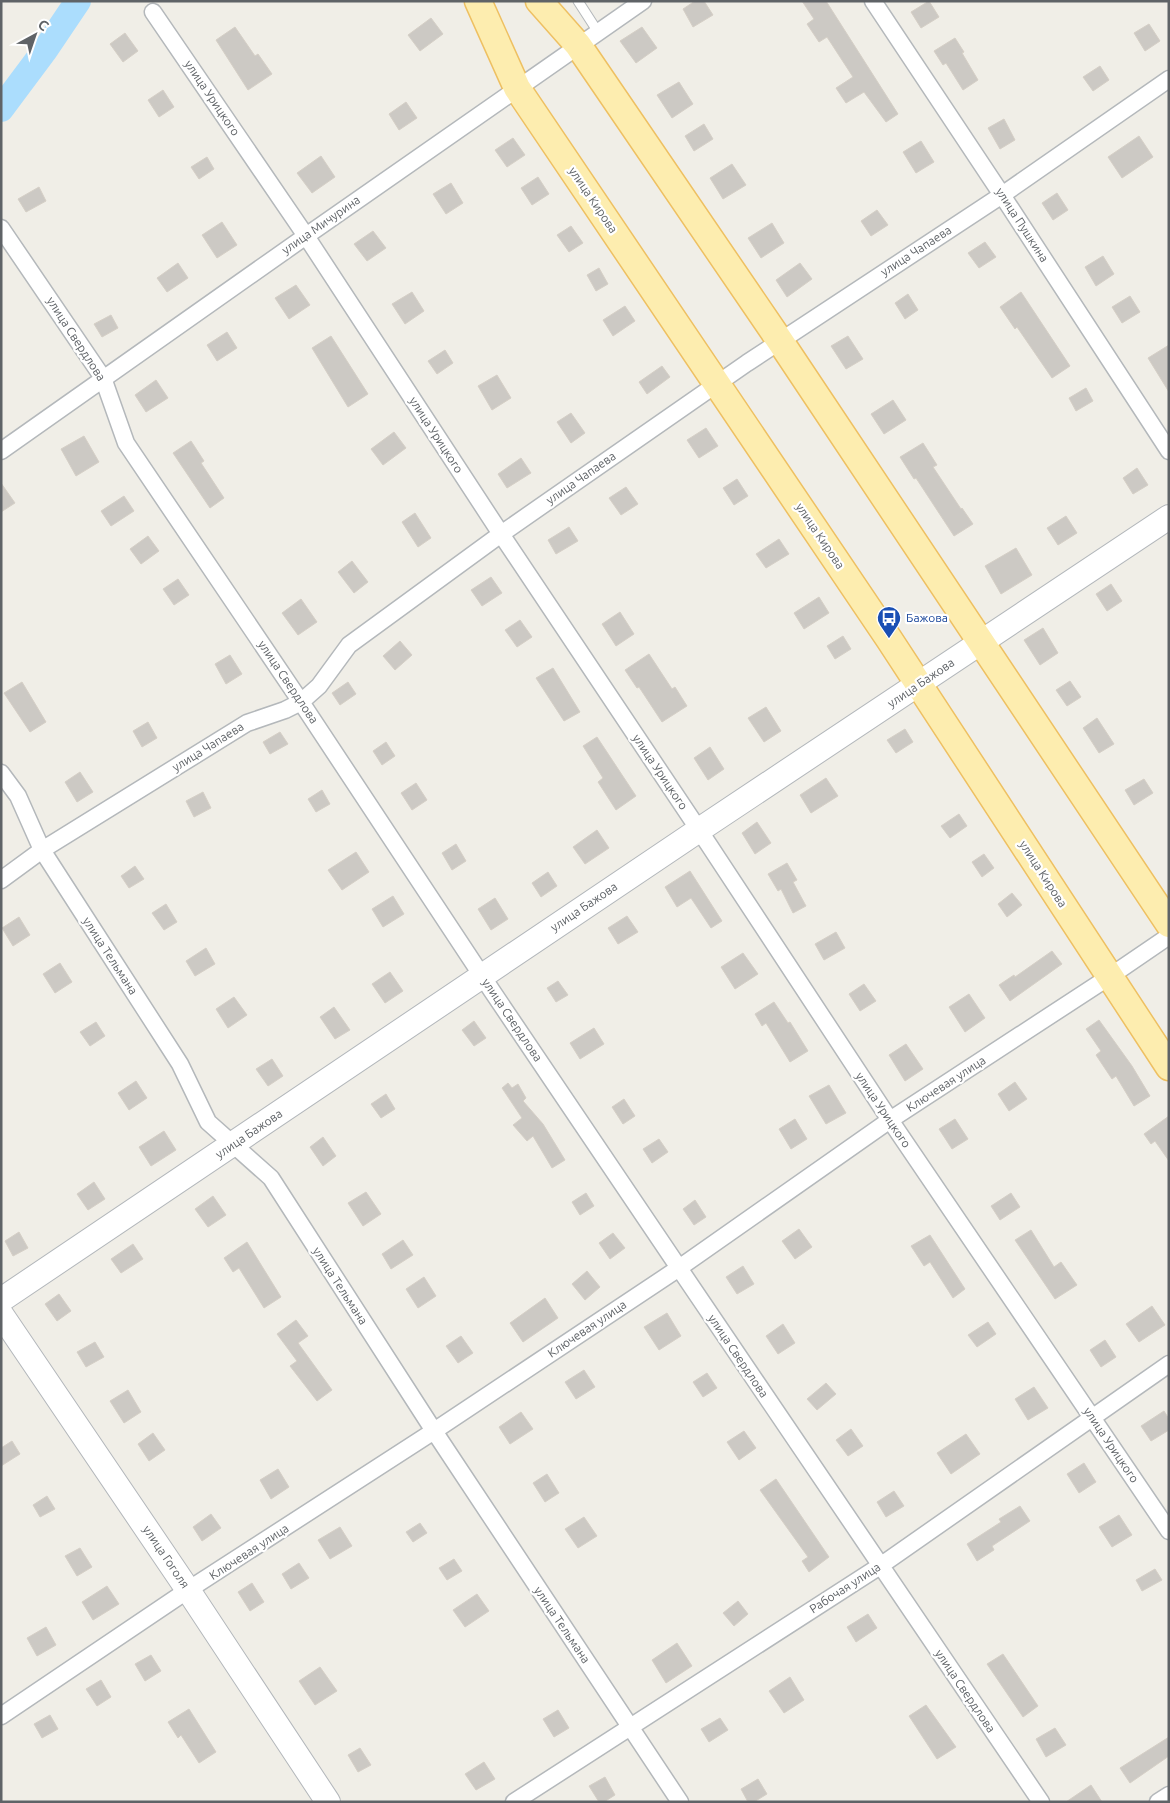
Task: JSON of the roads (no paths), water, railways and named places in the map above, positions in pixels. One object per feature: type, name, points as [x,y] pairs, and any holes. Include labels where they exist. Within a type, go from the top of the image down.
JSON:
[{"type":"main road","name":"улица Кирова","points":[[478,1],[517,88],[919,685],[1169,1068]]},
{"type":"main road","points":[[539,1],[588,38],[780,341],[1169,924]]},
{"type":"street","name":"улица Мичурина","points":[[1,451],[643,1]]},
{"type":"street","name":"улица Пушкина","points":[[873,1],[1169,451]]},
{"type":"street","name":"улица Урицкого","points":[[153,12],[306,236],[501,534],[890,1120],[1169,1531]]},
{"type":"street","name":"улица Чапаева","points":[[1,880],[42,850],[247,722],[284,710],[301,702],[319,686],[349,645],[501,534],[780,341],[1002,195],[1169,79]]},
{"type":"street","name":"улица Свердлова","points":[[1,228],[103,378],[126,442],[679,1268],[1041,1802]]},
{"type":"street","name":"улица Бажова","points":[[1,1300],[699,830],[1169,517]]},
{"type":"street","name":"улица Тельмана","points":[[1,774],[18,796],[42,850],[180,1064],[208,1122],[271,1178],[434,1432],[680,1802]]},
{"type":"street","name":"Ключевая улица","points":[[1,1716],[188,1590],[434,1432],[679,1268],[890,1120],[1169,936]]},
{"type":"street","name":"улица Гоголя","points":[[1,1314],[188,1590],[328,1802]]},
{"type":"street","name":"Рабочая улица","points":[[514,1802],[880,1566],[1169,1364]]},
{"type":"street","points":[[1158,1802],[1169,1795]]},
{"type":"lane","points":[[578,1],[588,38]]},
{"type":"waterway","points":[[1,109],[45,50],[78,1]]},
{"type":"place","name":"Бажова","points":[[889,639]]}]
